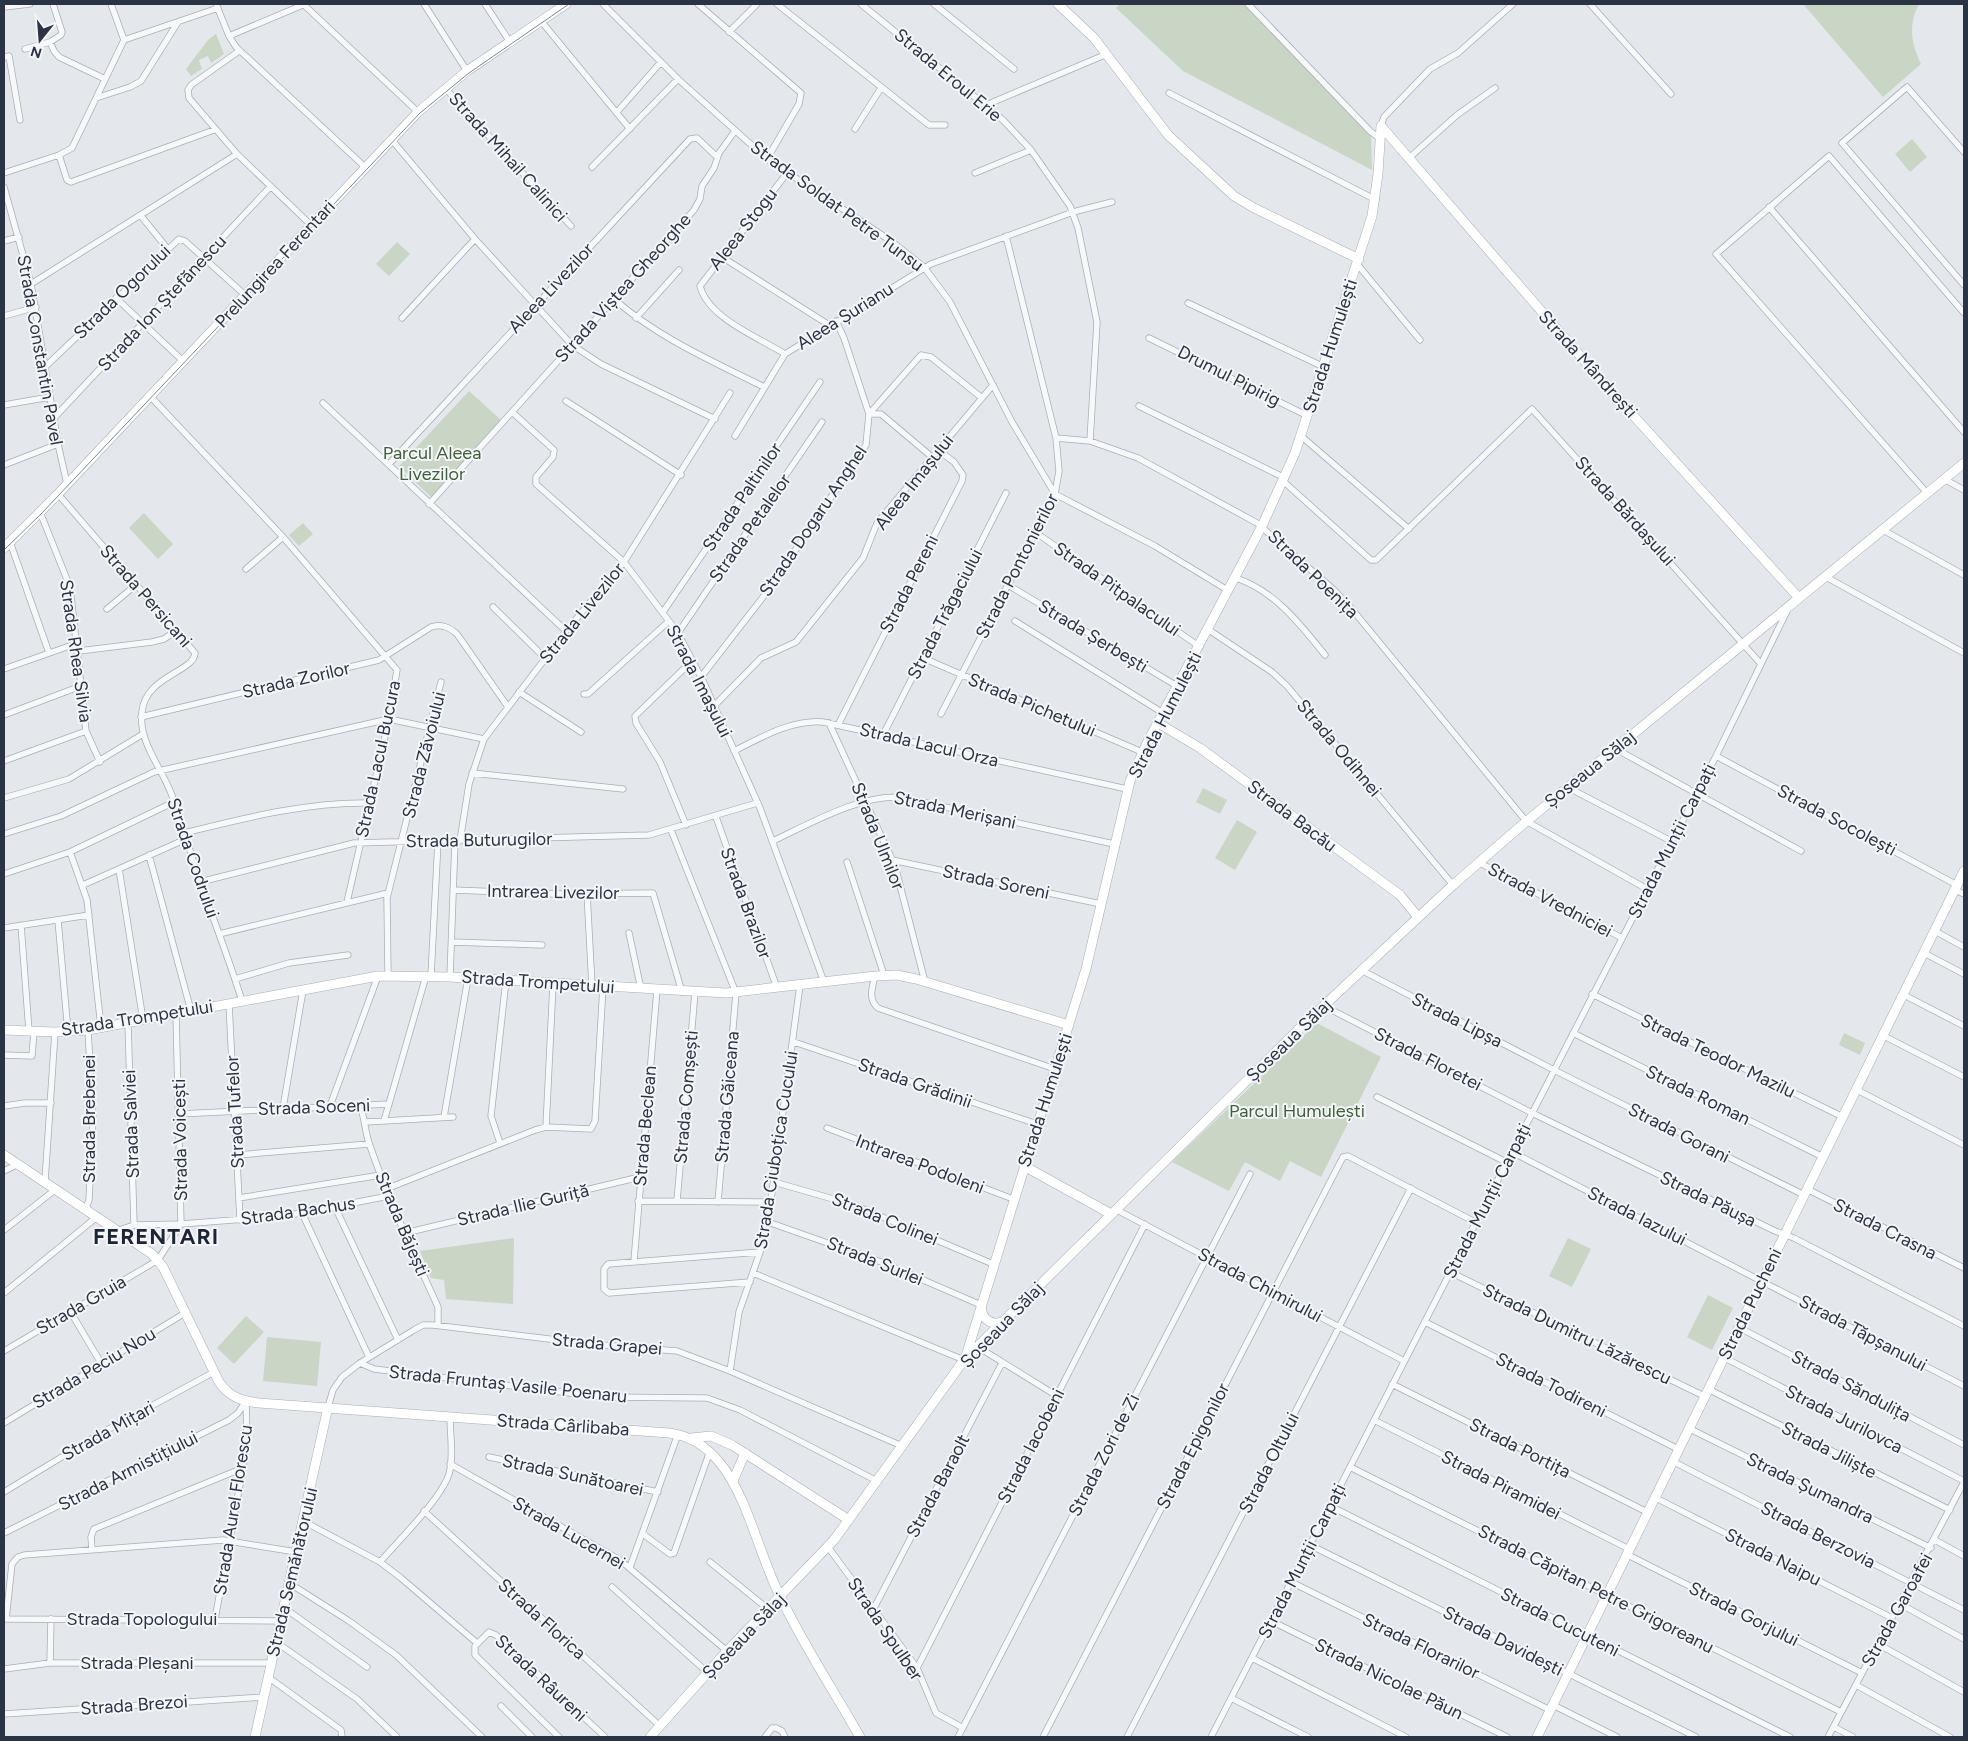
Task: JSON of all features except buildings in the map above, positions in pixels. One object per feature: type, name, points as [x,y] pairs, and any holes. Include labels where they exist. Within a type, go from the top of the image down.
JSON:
[{"type":"street","points":[[4,7],[30,4]]},
{"type":"street","points":[[25,49],[50,42],[58,38],[62,32],[53,4]]},
{"type":"street","points":[[111,4],[124,40]]},
{"type":"street","points":[[229,36],[304,4],[418,112]]},
{"type":"street","points":[[424,4],[467,71]]},
{"type":"street","points":[[485,4],[510,42]]},
{"type":"street","name":"Prelungirea Ferentari","points":[[7,545],[58,494],[418,112],[467,71],[542,20],[554,7],[566,4]]},
{"type":"street","name":"Strada Soldat Petre Tunsu","points":[[603,4],[678,79],[767,159],[892,241],[924,268],[950,302],[1017,431],[1055,494]]},
{"type":"street","points":[[698,4],[801,93],[799,104],[767,159]]},
{"type":"street","points":[[729,32],[757,4]]},
{"type":"street","points":[[777,4],[929,125],[945,125]]},
{"type":"street","name":"Strada Eroul Erie","points":[[861,4],[986,105],[1032,150],[1055,181],[1073,212],[1097,322],[1090,441]]},
{"type":"street","points":[[934,4],[1014,69]]},
{"type":"street","points":[[1058,4],[1090,34],[1157,122],[1196,162],[1234,196],[1358,262],[1420,340]]},
{"type":"street","points":[[1248,4],[1370,131],[1379,138]]},
{"type":"street","name":"Strada Humulești","points":[[964,1360],[1086,969],[1127,789],[1142,752],[1209,630],[1262,526],[1284,480],[1301,436],[1358,262],[1376,200],[1379,138],[1384,117],[1430,69],[1458,53],[1513,4]]},
{"type":"street","points":[[1590,4],[1671,94]]},
{"type":"street","points":[[4,173],[59,155],[75,144],[124,40],[178,22],[217,6],[229,36],[240,51],[365,167]]},
{"type":"street","points":[[542,20],[630,129]]},
{"type":"street","points":[[96,98],[141,81],[178,22]]},
{"type":"street","points":[[50,42],[59,57],[105,79]]},
{"type":"street","points":[[240,51],[195,82],[188,90],[192,102],[214,130],[237,154],[311,225]]},
{"type":"street","points":[[986,105],[1107,54]]},
{"type":"street","points":[[4,57],[8,56],[20,120]]},
{"type":"street","points":[[616,112],[661,62]]},
{"type":"street","points":[[592,166],[678,79]]},
{"type":"street","points":[[1964,152],[1907,87],[1842,143],[1964,285]]},
{"type":"street","name":"Strada Mihail Calinici","points":[[445,88],[571,226]]},
{"type":"street","points":[[855,129],[881,88]]},
{"type":"street","points":[[1409,158],[1458,115],[1496,88]]},
{"type":"street","points":[[1169,93],[1376,200]]},
{"type":"street","name":"Strada Mândrești","points":[[1381,126],[1595,372],[1799,598]]},
{"type":"street","points":[[59,155],[67,180],[71,182],[214,130]]},
{"type":"street","name":"Strada Viștea Gheorghe","points":[[512,412],[615,300],[694,210],[700,199],[702,186],[714,168],[717,157],[735,131]]},
{"type":"street","name":"Aleea Livezilor","points":[[389,464],[690,139],[697,138],[717,157]]},
{"type":"street","points":[[391,139],[475,239],[534,306],[572,345],[601,364],[715,419]]},
{"type":"street","points":[[975,173],[1032,150]]},
{"type":"street","points":[[31,284],[237,154]]},
{"type":"street","points":[[1927,493],[1716,254],[1829,156],[1964,313]]},
{"type":"street","name":"Aleea Stogu","points":[[700,286],[786,173]]},
{"type":"street","name":"Strada Constantin Pavel","points":[[4,187],[19,237],[36,307],[53,419],[67,484]]},
{"type":"street","name":"Strada Ion Ștefănescu","points":[[53,419],[270,187]]},
{"type":"street","points":[[924,268],[1073,212],[1112,202]]},
{"type":"street","points":[[1769,208],[1964,432]]},
{"type":"street","points":[[141,216],[166,248]]},
{"type":"street","name":"Strada Pontonierilor","points":[[941,714],[1055,494],[1059,471],[1056,438],[1006,236]]},
{"type":"street","points":[[4,241],[19,237]]},
{"type":"street","name":"Strada Ogorului","points":[[45,367],[175,240],[182,239],[245,295]]},
{"type":"street","points":[[402,318],[475,239]]},
{"type":"street","points":[[722,257],[829,325]]},
{"type":"street","name":"Aleea Șurianu","points":[[700,286],[704,298],[715,311],[785,354],[829,325],[924,268]]},
{"type":"street","points":[[636,318],[679,270]]},
{"type":"street","points":[[116,298],[183,361]]},
{"type":"street","points":[[615,300],[636,318],[677,343],[764,387]]},
{"type":"street","points":[[1188,303],[1324,367]]},
{"type":"street","points":[[4,316],[36,307]]},
{"type":"street","name":"Strada Dogaru Anghel","points":[[701,676],[770,588],[859,457],[867,441],[870,422],[869,414],[844,338],[836,321]]},
{"type":"street","name":"Drumul Pipirig","points":[[1149,338],[1308,416]]},
{"type":"street","points":[[735,436],[785,354]]},
{"type":"street","points":[[869,414],[921,354],[931,357],[982,398]]},
{"type":"street","name":"Strada Paltinilor","points":[[664,612],[820,382]]},
{"type":"street","name":"Aleea Imașului","points":[[714,706],[762,658],[796,642],[863,558],[877,523],[993,385]]},
{"type":"street","name":"Strada Livezilor","points":[[450,977],[457,841],[472,773],[484,739],[566,630],[624,562],[681,475],[730,393]]},
{"type":"street","name":"Strada Lacul Bucura","points":[[150,396],[283,538],[388,656],[398,674],[347,902]]},
{"type":"street","points":[[4,405],[50,397]]},
{"type":"street","points":[[566,401],[681,475]]},
{"type":"street","points":[[323,404],[566,630]]},
{"type":"street","points":[[1139,406],[1284,480],[1371,560],[1376,560],[1409,529],[1301,436]]},
{"type":"street","name":"Strada Bărdașului","points":[[1409,529],[1530,410],[1535,410],[1743,644]]},
{"type":"street","points":[[429,504],[512,412]]},
{"type":"street","name":"Strada Imașului","points":[[512,412],[554,450],[553,457],[536,477],[536,484],[624,562],[664,612],[678,633],[701,676],[773,841],[824,982]]},
{"type":"street","points":[[869,414],[881,414],[932,457]]},
{"type":"street","name":"Strada Petalelor","points":[[678,633],[822,422]]},
{"type":"street","name":"Strada Poenița","points":[[1056,438],[1090,441],[1116,449],[1163,469],[1262,526],[1333,589],[1351,608],[1526,821]]},
{"type":"street","points":[[4,465],[58,444]]},
{"type":"street","name":"Strada Pereni","points":[[838,725],[962,481],[964,475],[961,470],[938,450]]},
{"type":"street","name":"Șoseaua Sălaj","points":[[650,1737],[726,1651],[828,1547],[964,1360],[1113,1211],[1361,970],[1478,862],[1567,786],[1964,463]]},
{"type":"street","points":[[1944,479],[1964,490]]},
{"type":"street","name":"Strada Trăgaciului","points":[[883,735],[1006,492]]},
{"type":"street","name":"Strada Persicani","points":[[58,494],[194,651],[195,657],[191,662],[153,688],[143,703],[141,717]]},
{"type":"street","points":[[1055,494],[1155,546],[1229,591]]},
{"type":"street","name":"Strada Rhea Silvia","points":[[40,512],[70,587],[79,651],[86,731],[100,762]]},
{"type":"street","points":[[1884,530],[1964,575]]},
{"type":"street","name":"Strada Pitpalacului","points":[[1035,532],[1200,646]]},
{"type":"street","points":[[246,569],[283,538]]},
{"type":"street","points":[[7,545],[49,652]]},
{"type":"street","points":[[1826,577],[1964,653]]},
{"type":"street","points":[[1236,578],[1252,585],[1278,603],[1295,618],[1325,655]]},
{"type":"street","points":[[108,609],[136,584]]},
{"type":"street","name":"Strada Șerbești","points":[[1008,585],[1178,686]]},
{"type":"street","points":[[493,607],[545,658]]},
{"type":"street","name":"Strada Munții Carpați","points":[[1214,1736],[1231,1698],[1716,756],[1789,607]]},
{"type":"street","points":[[584,694],[588,694],[670,620]]},
{"type":"street","points":[[1015,621],[1163,713]]},
{"type":"street","name":"Strada Zorilor","points":[[141,717],[379,660],[432,627],[443,626],[457,634],[508,706]]},
{"type":"street","points":[[79,651],[152,642],[164,639],[177,630]]},
{"type":"street","name":"Strada Odihnei","points":[[1209,630],[1272,672],[1288,686],[1453,885]]},
{"type":"street","points":[[4,666],[78,643]]},
{"type":"street","points":[[1743,644],[1761,664]]},
{"type":"street","name":"Strada Pichetului","points":[[923,658],[1142,752]]},
{"type":"street","points":[[686,825],[665,772],[636,723],[635,716],[692,660]]},
{"type":"street","name":"Strada Zăvoiului","points":[[388,975],[386,911],[388,893],[441,682]]},
{"type":"street","points":[[4,715],[81,686]]},
{"type":"street","points":[[519,692],[581,732]]},
{"type":"street","name":"Strada Codrului","points":[[141,717],[143,734],[174,802],[242,1001]]},
{"type":"street","points":[[4,834],[67,814],[160,770],[389,719],[484,739]]},
{"type":"street","name":"Strada Lacul Orza","points":[[734,751],[792,725],[807,722],[829,723],[1127,789]]},
{"type":"street","name":"Strada Ulmilor","points":[[829,723],[892,860],[925,982]]},
{"type":"street","name":"Strada Bacău","points":[[1158,723],[1200,748],[1400,894],[1418,917]]},
{"type":"street","points":[[4,761],[86,731]]},
{"type":"street","points":[[4,798],[70,779],[143,734]]},
{"type":"street","points":[[1614,748],[1801,851]]},
{"type":"street","name":"Strada Socolești","points":[[1716,756],[1956,887],[1964,894]]},
{"type":"street","points":[[472,773],[623,789]]},
{"type":"street","points":[[1567,786],[1671,841]]},
{"type":"street","name":"Strada Merișani","points":[[773,841],[865,801],[887,796],[904,798],[1114,844]]},
{"type":"street","points":[[4,874],[70,852],[174,802]]},
{"type":"street","points":[[83,885],[149,855],[185,836],[264,815],[328,803],[369,803]]},
{"type":"street","name":"Strada Buturugilor","points":[[200,882],[360,843],[628,836],[671,830],[757,803]]},
{"type":"street","name":"Strada Brazilor","points":[[716,817],[777,988]]},
{"type":"street","points":[[1526,821],[1646,889]]},
{"type":"street","points":[[671,830],[736,993]]},
{"type":"street","points":[[384,1121],[429,976],[438,841]]},
{"type":"street","points":[[70,852],[83,885],[89,915],[101,1027]]},
{"type":"street","points":[[149,855],[191,1010]]},
{"type":"street","name":"Strada Soreni","points":[[892,860],[1101,904]]},
{"type":"street","points":[[847,862],[879,976],[872,1000],[878,1008],[1054,1069]]},
{"type":"street","name":"Strada Vredniciei","points":[[1478,862],[1622,938]]},
{"type":"street","points":[[119,869],[143,1020]]},
{"type":"street","name":"Strada Pucheni","points":[[1537,1737],[1964,871]]},
{"type":"street","name":"Intrarea Livezilor","points":[[453,890],[652,893],[682,992]]},
{"type":"street","points":[[219,934],[388,893]]},
{"type":"street","points":[[587,893],[592,986]]},
{"type":"street","points":[[4,928],[89,915]]},
{"type":"street","points":[[58,920],[68,1032]]},
{"type":"street","points":[[4,1055],[32,1056],[32,1031],[21,925]]},
{"type":"street","points":[[1935,931],[1964,946]]},
{"type":"street","points":[[629,932],[641,989]]},
{"type":"street","points":[[452,942],[542,945]]},
{"type":"street","points":[[1924,953],[1964,974]]},
{"type":"street","points":[[235,979],[290,963],[348,955]]},
{"type":"street","name":"Strada Lipșa","points":[[1361,970],[1554,1070]]},
{"type":"street","name":"Strada Trompetului","points":[[4,1030],[68,1032],[88,1030],[388,975],[506,980],[682,992],[736,993],[879,976],[897,976],[925,982],[1069,1025]]},
{"type":"street","points":[[330,1106],[378,976]]},
{"type":"street","points":[[444,1117],[468,978]]},
{"type":"street","points":[[500,1143],[491,1116],[506,980]]},
{"type":"street","points":[[546,1127],[553,984]]},
{"type":"street","name":"Strada Ciuboțica Cucului","points":[[730,1370],[739,1312],[760,1252],[772,1202],[800,985]]},
{"type":"street","points":[[386,1189],[500,1143],[546,1127],[586,1130],[591,1128],[595,1121],[604,987]]},
{"type":"street","points":[[283,1108],[303,990]]},
{"type":"street","name":"Strada Beclean","points":[[634,1261],[657,990]]},
{"type":"street","name":"Strada Comșești","points":[[677,1202],[695,992]]},
{"type":"street","name":"Strada Găiceana","points":[[718,1202],[736,993]]},
{"type":"street","name":"Strada Teodor Mazilu","points":[[1592,994],[1843,1118]]},
{"type":"street","points":[[1904,995],[1964,1026]]},
{"type":"street","name":"Strada Tufelor","points":[[229,1004],[240,1220]]},
{"type":"street","name":"Strada Floretei","points":[[1324,1006],[1532,1112]]},
{"type":"street","name":"Strada Voicești","points":[[158,1260],[181,1224],[176,1013]]},
{"type":"street","name":"Strada Salviei","points":[[128,1022],[134,1225]]},
{"type":"street","name":"Strada Brebenei","points":[[86,1208],[90,1184],[93,1117],[88,1030]]},
{"type":"street","points":[[45,1181],[54,1032]]},
{"type":"street","name":"Strada Roman","points":[[1573,1033],[1823,1157]]},
{"type":"street","points":[[1884,1036],[1964,1077]]},
{"type":"street","name":"Strada Grădinii","points":[[794,1042],[1037,1124]]},
{"type":"street","name":"Strada Gorani","points":[[1554,1070],[1805,1192]]},
{"type":"street","points":[[1857,1090],[1964,1145]]},
{"type":"street","points":[[1377,1097],[1506,1162]]},
{"type":"street","points":[[4,1106],[25,1103],[51,1103]]},
{"type":"street","name":"Strada Soceni","points":[[179,1114],[389,1104]]},
{"type":"street","name":"Strada Băjești","points":[[360,1105],[366,1122],[369,1144],[386,1189],[438,1307],[438,1325]]},
{"type":"street","name":"Strada Păușa","points":[[1532,1112],[1784,1234],[1964,1326]]},
{"type":"street","points":[[366,1122],[453,1117]]},
{"type":"street","name":"Intrarea Podoleni","points":[[827,1128],[1013,1199]]},
{"type":"street","points":[[237,1154],[369,1144]]},
{"type":"street","name":"Strada Iazului","points":[[1512,1152],[1762,1280]]},
{"type":"street","points":[[4,1155],[130,1237],[158,1260],[214,1372],[226,1391],[235,1398],[250,1401]]},
{"type":"street","name":"Strada Epigonilor","points":[[1043,1737],[1346,1155],[1411,1188]]},
{"type":"street","points":[[4,1171],[18,1164]]},
{"type":"street","name":"Strada Chimirului","points":[[1024,1166],[1113,1211],[1145,1224],[1404,1361]]},
{"type":"street","name":"Strada Zori de Zi","points":[[958,1737],[1250,1174]]},
{"type":"street","points":[[239,1198],[381,1175]]},
{"type":"street","name":"Strada Ilie Guriță","points":[[405,1233],[640,1178]]},
{"type":"street","name":"Strada Colinei","points":[[774,1182],[854,1205],[993,1264]]},
{"type":"street","points":[[1411,1188],[1476,1222]]},
{"type":"street","name":"Strada Oltului","points":[[1127,1737],[1411,1188]]},
{"type":"street","points":[[4,1230],[56,1189]]},
{"type":"street","name":"Strada Crasna","points":[[1805,1192],[1964,1268]]},
{"type":"street","name":"Strada Bachus","points":[[119,1230],[134,1225],[146,1226],[240,1220],[302,1213],[389,1196]]},
{"type":"street","points":[[638,1201],[772,1202]]},
{"type":"street","points":[[335,1207],[398,1340]]},
{"type":"street","points":[[302,1213],[369,1357]]},
{"type":"street","points":[[4,1293],[98,1216]]},
{"type":"street","name":"Strada Surlei","points":[[768,1222],[884,1263],[981,1305]]},
{"type":"street","name":"Strada Iacobeni","points":[[917,1668],[1145,1224]]},
{"type":"street","points":[[130,1237],[146,1226]]},
{"type":"street","points":[[750,1282],[606,1292],[605,1266],[634,1261],[760,1252]]},
{"type":"street","name":"Strada Gruia","points":[[4,1351],[158,1260]]},
{"type":"street","name":"Strada Dumitru Lăzărescu","points":[[1450,1272],[1706,1392]]},
{"type":"street","points":[[753,1274],[964,1360]]},
{"type":"street","name":"Strada Tăpșanului","points":[[1762,1280],[1964,1386]]},
{"type":"street","points":[[981,1305],[982,1314],[987,1320],[995,1323],[1006,1319]]},
{"type":"street","points":[[70,1311],[101,1363]]},
{"type":"street","name":"Strada Peciu Nou","points":[[4,1423],[185,1312]]},
{"type":"street","name":"Strada Todireni","points":[[1425,1322],[1678,1449]]},
{"type":"street","name":"Strada Grapei","points":[[328,1407],[339,1381],[360,1363],[423,1326],[438,1325],[590,1344],[665,1349],[688,1354],[730,1370],[902,1446]]},
{"type":"street","name":"Strada Săndulița","points":[[1738,1326],[1964,1445]]},
{"type":"street","points":[[978,1348],[1057,1396]]},
{"type":"street","name":"Strada Jurilovca","points":[[1723,1357],[1964,1481]]},
{"type":"street","name":"Strada Fruntaș Vasile Poenaru","points":[[360,1363],[374,1369],[602,1397],[707,1398],[740,1410],[877,1481]]},
{"type":"street","name":"Strada Baraolt","points":[[874,1608],[1002,1363]]},
{"type":"street","name":"Strada Mițari","points":[[4,1492],[98,1435],[214,1372]]},
{"type":"street","name":"Strada Portița","points":[[1392,1384],[1647,1512]]},
{"type":"street","name":"Strada Jiliște","points":[[1706,1392],[1950,1510]]},
{"type":"street","name":"Strada Cârlibaba","points":[[250,1401],[678,1434],[691,1438],[710,1436],[745,1452],[849,1520]]},
{"type":"street","name":"Strada Aurel Florescu","points":[[215,1620],[243,1468],[250,1401]]},
{"type":"street","name":"Strada Armistițiului","points":[[4,1533],[229,1420],[250,1401]]},
{"type":"street","name":"Strada Semănătorului","points":[[255,1737],[328,1407]]},
{"type":"street","points":[[380,1562],[424,1511],[446,1481],[450,1464],[450,1417]]},
{"type":"street","name":"Strada Piramidei","points":[[1374,1420],[1627,1552]]},
{"type":"street","name":"Strada Șumandra","points":[[1688,1428],[1931,1548]]},
{"type":"street","points":[[630,1568],[678,1434]]},
{"type":"street","points":[[691,1438],[710,1451],[733,1482],[780,1597],[860,1737]]},
{"type":"street","points":[[642,1534],[670,1554],[674,1553],[710,1451]]},
{"type":"street","points":[[733,1482],[745,1452]]},
{"type":"street","name":"Strada Sunătoarei","points":[[489,1457],[658,1492]]},
{"type":"street","name":"Strada Berzovia","points":[[1672,1461],[1964,1610]]},
{"type":"street","name":"Strada Lucernei","points":[[450,1464],[630,1568],[726,1651]]},
{"type":"street","name":"Strada Căpitan Petre Grigoreanu","points":[[1350,1466],[1841,1712]]},
{"type":"street","points":[[92,1550],[91,1537],[94,1529],[243,1468]]},
{"type":"street","name":"Strada Garoafei","points":[[1828,1737],[1950,1510],[1959,1498],[1964,1481]]},
{"type":"street","name":"Strada Naipu","points":[[1654,1497],[1892,1618]]},
{"type":"street","name":"Strada Cucuteni","points":[[1330,1506],[1790,1737]]},
{"type":"street","name":"Strada Florica","points":[[424,1511],[660,1726]]},
{"type":"street","points":[[303,1521],[380,1562],[402,1578],[477,1643],[474,1650],[478,1658],[559,1737]]},
{"type":"street","points":[[5,1619],[11,1568],[14,1560],[24,1555],[229,1540],[296,1552]]},
{"type":"street","points":[[1935,1540],[1964,1556]]},
{"type":"street","name":"Strada Davidești","points":[[1310,1545],[1696,1737]]},
{"type":"street","name":"Strada Spulber","points":[[828,1547],[917,1668],[936,1713],[962,1728]]},
{"type":"street","name":"Strada Gorjului","points":[[1627,1552],[1862,1673]]},
{"type":"street","points":[[710,1562],[768,1609]]},
{"type":"street","name":"Strada Florarilor","points":[[1291,1582],[1552,1708],[1617,1737]]},
{"type":"street","points":[[289,1583],[349,1621],[396,1655],[482,1737]]},
{"type":"street","points":[[612,1587],[707,1672]]},
{"type":"street","points":[[1900,1604],[1964,1639]]},
{"type":"street","points":[[283,1607],[367,1667]]},
{"type":"street","points":[[50,1663],[52,1618]]},
{"type":"street","name":"Strada Topologului","points":[[5,1619],[280,1621]]},
{"type":"street","name":"Strada Nicolae Păun","points":[[1271,1621],[1507,1737]]},
{"type":"street","name":"Strada Râureni","points":[[477,1643],[489,1632],[496,1635],[605,1737]]},
{"type":"street","points":[[276,1642],[356,1700],[397,1737]]},
{"type":"street","points":[[1878,1644],[1964,1692]]},
{"type":"street","points":[[1252,1658],[1406,1737]]},
{"type":"street","name":"Strada Pleșani","points":[[4,1669],[50,1663],[271,1663]]},
{"type":"street","points":[[268,1677],[341,1730],[342,1737]]},
{"type":"street","points":[[1856,1685],[1950,1737]]},
{"type":"street","name":"Strada Brezoi","points":[[4,1714],[264,1697]]},
{"type":"street","points":[[1231,1698],[1308,1737]]},
{"type":"street","points":[[500,1706],[532,1737]]},
{"type":"street","points":[[1834,1726],[1853,1737]]},
{"type":"street","points":[[765,1737],[772,1728],[779,1729],[785,1737]]},
{"type":"green space","points":[[1120,4],[1246,4],[1371,135],[1372,170],[1183,71],[1116,8]]},
{"type":"green space","points":[[1803,4],[1919,4],[1913,19],[1912,34],[1921,64],[1883,97]]},
{"type":"green space","points":[[216,34],[224,54],[211,63],[208,56],[199,60],[202,69],[191,76],[186,69],[208,40]]},
{"type":"green space","points":[[1912,139],[1927,157],[1910,172],[1895,154]]},
{"type":"green space","points":[[397,242],[410,254],[389,276],[376,264]]},
{"type":"green space","name":"Parcul Aleea Livezilor","points":[[469,391],[501,420],[432,498],[399,466]]},
{"type":"green space","points":[[144,513],[173,544],[158,559],[129,528]]},
{"type":"green space","points":[[303,523],[313,534],[299,546],[289,535]]},
{"type":"green space","points":[[1203,788],[1227,800],[1220,814],[1196,802]]},
{"type":"green space","points":[[1237,820],[1257,832],[1235,870],[1215,858]]},
{"type":"green space","name":"Parcul Humulești","points":[[1317,1023],[1381,1057],[1321,1177],[1290,1161],[1280,1181],[1245,1162],[1229,1191],[1172,1162]]},
{"type":"green space","points":[[1844,1033],[1865,1043],[1860,1055],[1839,1045]]},
{"type":"green space","points":[[514,1238],[513,1304],[446,1299],[444,1280],[431,1278],[420,1251]]},
{"type":"green space","points":[[1568,1238],[1591,1249],[1572,1287],[1549,1276]]},
{"type":"green space","points":[[1708,1295],[1733,1308],[1712,1350],[1687,1337]]},
{"type":"green space","points":[[246,1316],[264,1332],[234,1364],[217,1348]]},
{"type":"green space","points":[[267,1337],[321,1342],[317,1386],[263,1381]]},
{"type":"tram line","points":[[4,550],[41,514],[420,113],[469,73],[569,4]]},
{"type":"district","name":"FERENTARI","points":[[156,1236]]}]
